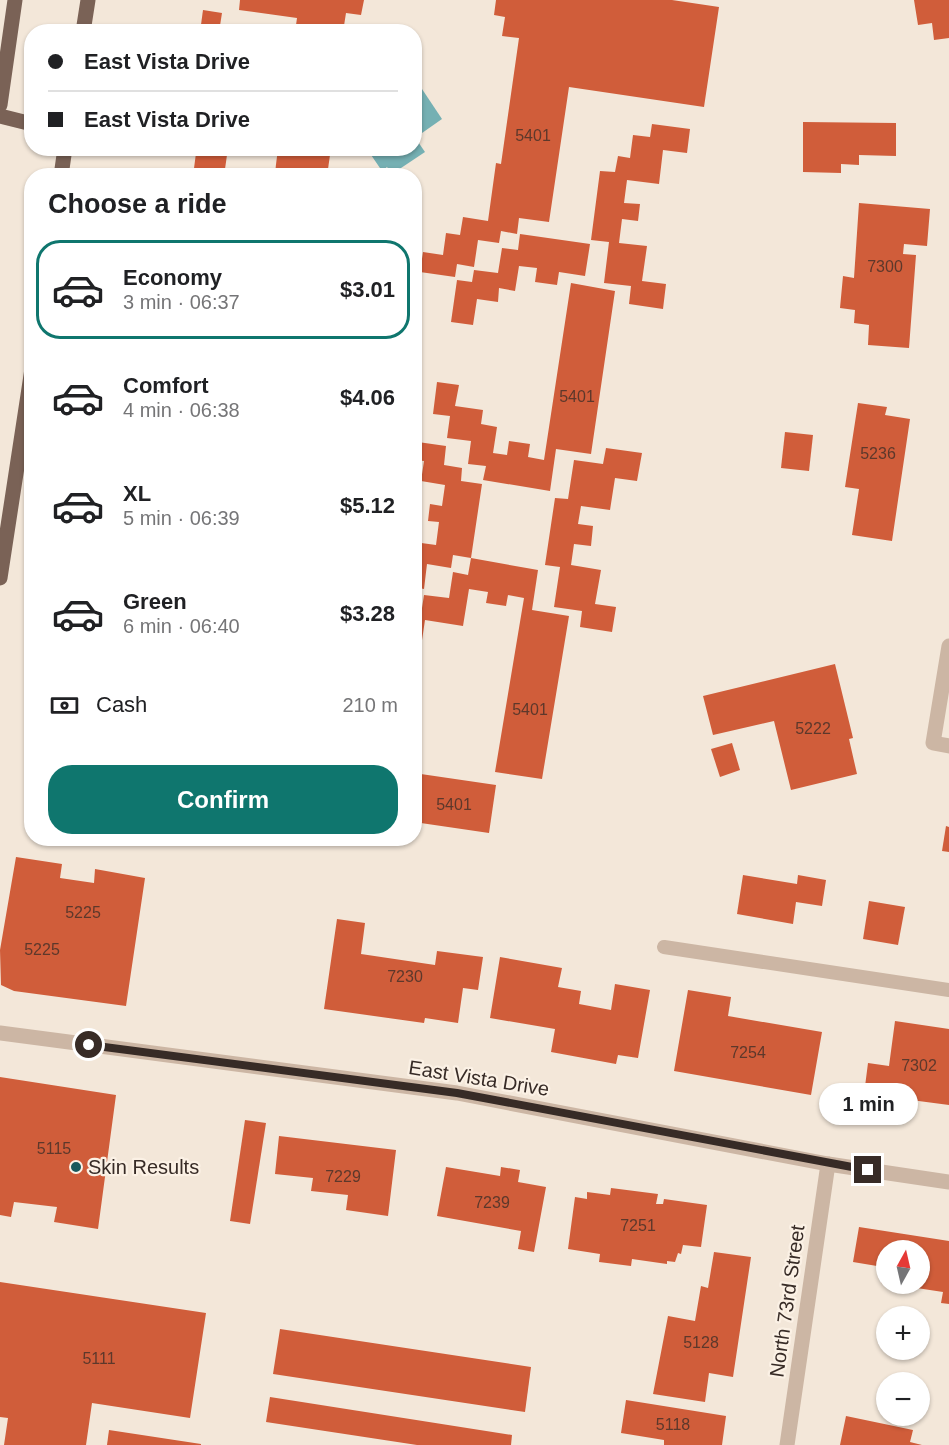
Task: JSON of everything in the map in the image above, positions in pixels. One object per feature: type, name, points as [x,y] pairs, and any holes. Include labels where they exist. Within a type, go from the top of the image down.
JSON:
[{"type":"main road","points":[[0,105],[15,0]]},
{"type":"main road","points":[[84,24],[88,0]]},
{"type":"main road","points":[[0,116],[24,122]]},
{"type":"main road","points":[[0,578],[24,421]]},
{"type":"street","points":[[949,646],[933,743],[949,746]]},
{"type":"street","name":"East Vista Drive","points":[[0,1033],[457,1093],[828,1164],[949,1182]]},
{"type":"street","name":"North 73rd Street","points":[[787,1445],[828,1164]]},
{"type":"lane","points":[[664,947],[949,990]]},
{"type":"water","points":[[422,89],[442,119],[422,133]]},
{"type":"water","points":[[372,156],[419,156],[401,168],[380,168]]},
{"type":"building","points":[[240,0],[364,0],[361,15],[346,13],[344,24],[296,24],[297,18],[239,10]]},
{"type":"building","points":[[496,0],[672,0],[719,7],[704,107],[569,87],[549,222],[519,218],[517,234],[501,231],[499,243],[478,240],[474,267],[457,264],[455,277],[422,272],[423,252],[443,255],[446,233],[460,235],[463,217],[488,221],[496,163],[501,164],[519,38],[502,36],[505,17],[494,15]]},
{"type":"building","points":[[914,0],[949,0],[949,38],[934,40],[932,23],[918,25]]},
{"type":"building","points":[[203,10],[222,13],[220,24],[201,24]]},
{"type":"building","points":[[803,122],[896,123],[896,156],[859,155],[859,165],[841,164],[841,173],[803,172]]},
{"type":"building","points":[[652,124],[690,129],[687,153],[663,150],[659,184],[627,180],[624,203],[640,204],[638,221],[622,219],[619,243],[647,246],[642,281],[666,284],[663,309],[629,304],[631,286],[604,283],[609,242],[591,240],[600,171],[615,172],[618,156],[630,158],[633,135],[650,137]]},
{"type":"building","points":[[196,156],[227,156],[225,168],[194,168]]},
{"type":"building","points":[[277,156],[330,156],[328,168],[276,168]]},
{"type":"building","points":[[859,203],[930,209],[927,246],[904,244],[903,254],[916,255],[909,348],[868,345],[869,325],[854,323],[855,310],[840,308],[843,276],[854,278]]},
{"type":"building","points":[[520,234],[590,244],[585,276],[559,272],[557,285],[535,282],[537,268],[519,266],[515,291],[499,288],[498,302],[477,299],[473,325],[451,322],[457,280],[472,282],[474,270],[498,273],[502,248],[518,250]]},
{"type":"building","points":[[571,283],[615,291],[591,454],[556,449],[550,491],[483,480],[486,466],[468,464],[471,441],[447,438],[450,416],[433,414],[437,382],[459,385],[455,406],[483,410],[481,424],[497,427],[493,453],[507,455],[509,441],[530,444],[528,457],[544,460]]},
{"type":"building","points":[[858,403],[887,407],[885,415],[910,419],[892,541],[852,535],[859,489],[845,487]]},
{"type":"building","points":[[785,432],[813,435],[809,471],[781,468]]},
{"type":"building","points":[[422,443],[446,446],[444,465],[462,468],[461,481],[482,484],[471,558],[453,555],[451,568],[427,564],[424,589],[422,589],[422,543],[436,545],[439,522],[428,521],[430,504],[442,506],[445,485],[422,481],[424,461],[422,461]]},
{"type":"building","points":[[606,448],[642,453],[637,481],[615,478],[610,510],[581,506],[578,524],[593,526],[591,546],[574,544],[571,565],[601,570],[595,604],[616,607],[612,632],[580,627],[582,611],[554,607],[560,567],[545,565],[555,498],[568,499],[574,460],[603,464]]},
{"type":"building","points":[[471,558],[538,570],[532,610],[569,616],[542,779],[495,772],[524,598],[508,595],[506,606],[486,603],[488,592],[469,589],[463,626],[425,620],[422,640],[424,595],[449,598],[453,572],[468,575]]},
{"type":"building","points":[[835,664],[853,738],[849,739],[857,774],[791,790],[774,721],[713,735],[703,696]]},
{"type":"building","points":[[732,743],[740,770],[720,777],[711,749]]},
{"type":"building","points":[[422,774],[496,785],[489,833],[422,823]]},
{"type":"building","points":[[946,826],[949,827],[949,852],[942,851]]},
{"type":"building","points":[[16,857],[62,864],[60,878],[94,883],[95,869],[145,878],[126,1006],[14,991],[1,985],[0,950]]},
{"type":"building","points":[[743,875],[797,884],[798,875],[826,880],[822,906],[796,902],[793,924],[737,914]]},
{"type":"building","points":[[869,901],[905,907],[898,945],[863,939]]},
{"type":"building","points":[[337,919],[365,923],[361,954],[435,965],[437,951],[483,957],[478,990],[463,988],[458,1023],[425,1018],[424,1023],[324,1009]]},
{"type":"building","points":[[500,957],[562,968],[558,987],[581,991],[579,1004],[611,1010],[615,984],[650,990],[638,1058],[618,1055],[616,1064],[551,1052],[555,1029],[490,1018]]},
{"type":"building","points":[[688,990],[731,997],[728,1016],[822,1032],[811,1095],[674,1071]]},
{"type":"building","points":[[895,1021],[949,1029],[949,1105],[911,1100],[910,1109],[863,1102],[868,1063],[889,1066]]},
{"type":"building","points":[[0,1077],[116,1095],[98,1229],[54,1222],[57,1207],[14,1202],[11,1217],[0,1215]]},
{"type":"building","points":[[245,1120],[266,1123],[250,1224],[230,1221]]},
{"type":"building","points":[[279,1136],[396,1150],[388,1216],[346,1210],[348,1195],[311,1191],[313,1178],[275,1174]]},
{"type":"building","points":[[446,1167],[500,1176],[501,1167],[520,1170],[518,1182],[546,1187],[534,1252],[518,1249],[521,1231],[437,1216]]},
{"type":"building","points":[[611,1188],[658,1194],[656,1204],[663,1204],[664,1199],[707,1205],[701,1247],[683,1245],[681,1254],[678,1253],[675,1262],[667,1261],[667,1264],[632,1259],[631,1266],[599,1262],[600,1254],[568,1249],[575,1197],[587,1199],[587,1192],[610,1195]]},
{"type":"building","points":[[859,1227],[949,1241],[949,1304],[941,1303],[943,1292],[930,1290],[930,1240],[876,1240],[876,1266],[853,1262]]},
{"type":"building","points":[[714,1252],[751,1257],[733,1377],[709,1373],[705,1402],[653,1394],[668,1316],[695,1321],[701,1286],[708,1288]]},
{"type":"building","points":[[0,1282],[206,1313],[190,1418],[92,1403],[86,1445],[4,1445],[8,1418],[0,1417]]},
{"type":"building","points":[[280,1329],[531,1367],[525,1412],[273,1374]]},
{"type":"building","points":[[270,1397],[512,1435],[511,1445],[417,1445],[266,1422]]},
{"type":"building","points":[[626,1400],[726,1416],[722,1445],[664,1445],[664,1440],[621,1433]]},
{"type":"building","points":[[846,1416],[876,1422],[876,1426],[894,1426],[913,1430],[910,1442],[922,1445],[840,1445]]},
{"type":"building","points":[[109,1430],[201,1444],[201,1445],[107,1445]]},
{"type":"place","name":"Skin Results","points":[[76,1167]]},
{"type":"route","points":[[89,1045],[457,1093],[868,1170]]}]
